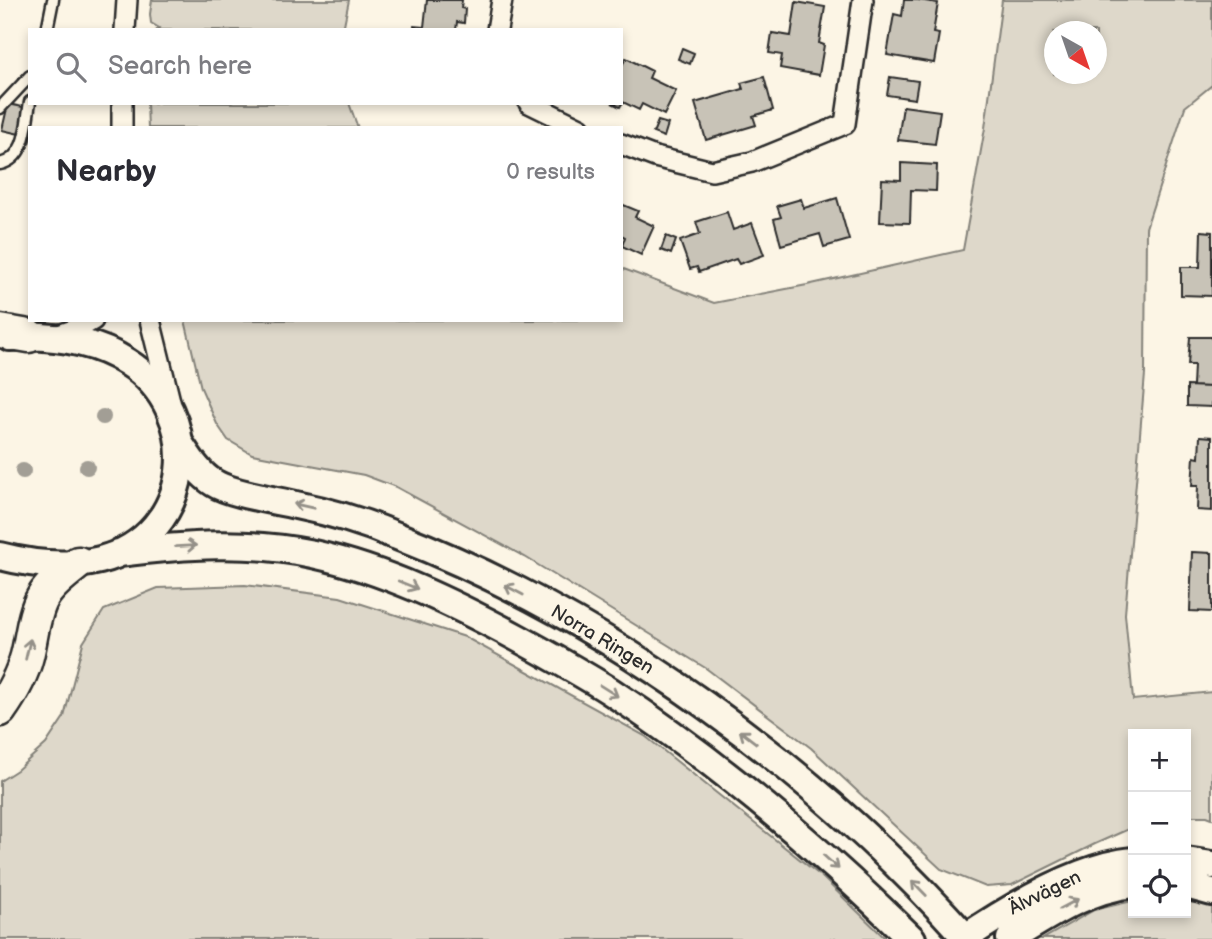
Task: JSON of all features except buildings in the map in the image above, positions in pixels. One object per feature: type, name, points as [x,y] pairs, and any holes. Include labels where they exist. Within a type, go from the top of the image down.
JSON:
[{"type":"highway","points":[[0,710],[19,680],[36,613],[43,598],[51,586],[78,562]]},
{"type":"main road","points":[[0,556],[35,562],[78,562],[100,560],[118,552],[147,535],[158,523],[169,506],[180,466],[180,444],[173,416],[157,388],[144,374],[128,362],[95,347],[20,336]]},
{"type":"main road","name":"Norra Ringen","points":[[180,444],[193,465],[224,489],[324,511],[398,536],[508,586],[627,654],[715,713],[810,787],[898,866],[965,938]]},
{"type":"main road","name":"Norra Ringen","points":[[118,552],[207,544],[278,548],[347,563],[418,588],[454,605],[547,654],[607,690],[703,756],[806,839],[912,939]]},
{"type":"main road","name":"Älvvägen","points":[[965,938],[1018,905],[1062,883],[1099,868],[1128,862]]},
{"type":"main road","points":[[1191,862],[1212,865]]},
{"type":"main road","name":"Älvvägen","points":[[1010,939],[1081,897],[1128,885]]},
{"type":"main road","points":[[1191,886],[1212,892]]},
{"type":"street","points":[[125,28],[127,0]]},
{"type":"street","points":[[498,28],[502,0]]},
{"type":"street","points":[[623,145],[655,157],[712,170],[752,162],[845,124],[863,0]]},
{"type":"street","points":[[122,105],[122,126]]},
{"type":"street","points":[[533,105],[576,126]]},
{"type":"street","points":[[20,336],[79,328],[90,322]]},
{"type":"street","points":[[150,322],[173,416]]},
{"type":"lane","points":[[47,28],[53,0]]},
{"type":"lane","points":[[0,108],[28,78]]},
{"type":"lane","points":[[0,164],[14,158],[20,149],[29,105]]},
{"type":"shaded area","points":[[152,0],[349,0],[343,28],[159,28],[151,23]]},
{"type":"shaded area","points":[[1002,0],[1212,0],[1212,85],[1185,107],[1146,228],[1145,374],[1125,614],[1133,700],[1212,692],[1212,818],[1191,816],[1191,729],[1128,729],[1128,829],[1012,885],[986,887],[941,869],[811,748],[707,669],[525,557],[396,487],[364,475],[252,454],[228,440],[217,424],[201,388],[185,322],[623,322],[623,269],[714,303],[963,250],[985,128]]},
{"type":"shaded area","points":[[147,105],[350,105],[357,126],[148,126]]},
{"type":"shaded area","points":[[245,585],[340,597],[465,637],[645,736],[822,877],[886,939],[0,939],[0,781],[46,744],[64,717],[83,643],[104,610],[158,588]]},
{"type":"shaded area","points":[[1128,902],[1128,918],[1191,918],[1191,902],[1212,904],[1212,939],[1043,939],[1094,910]]}]
